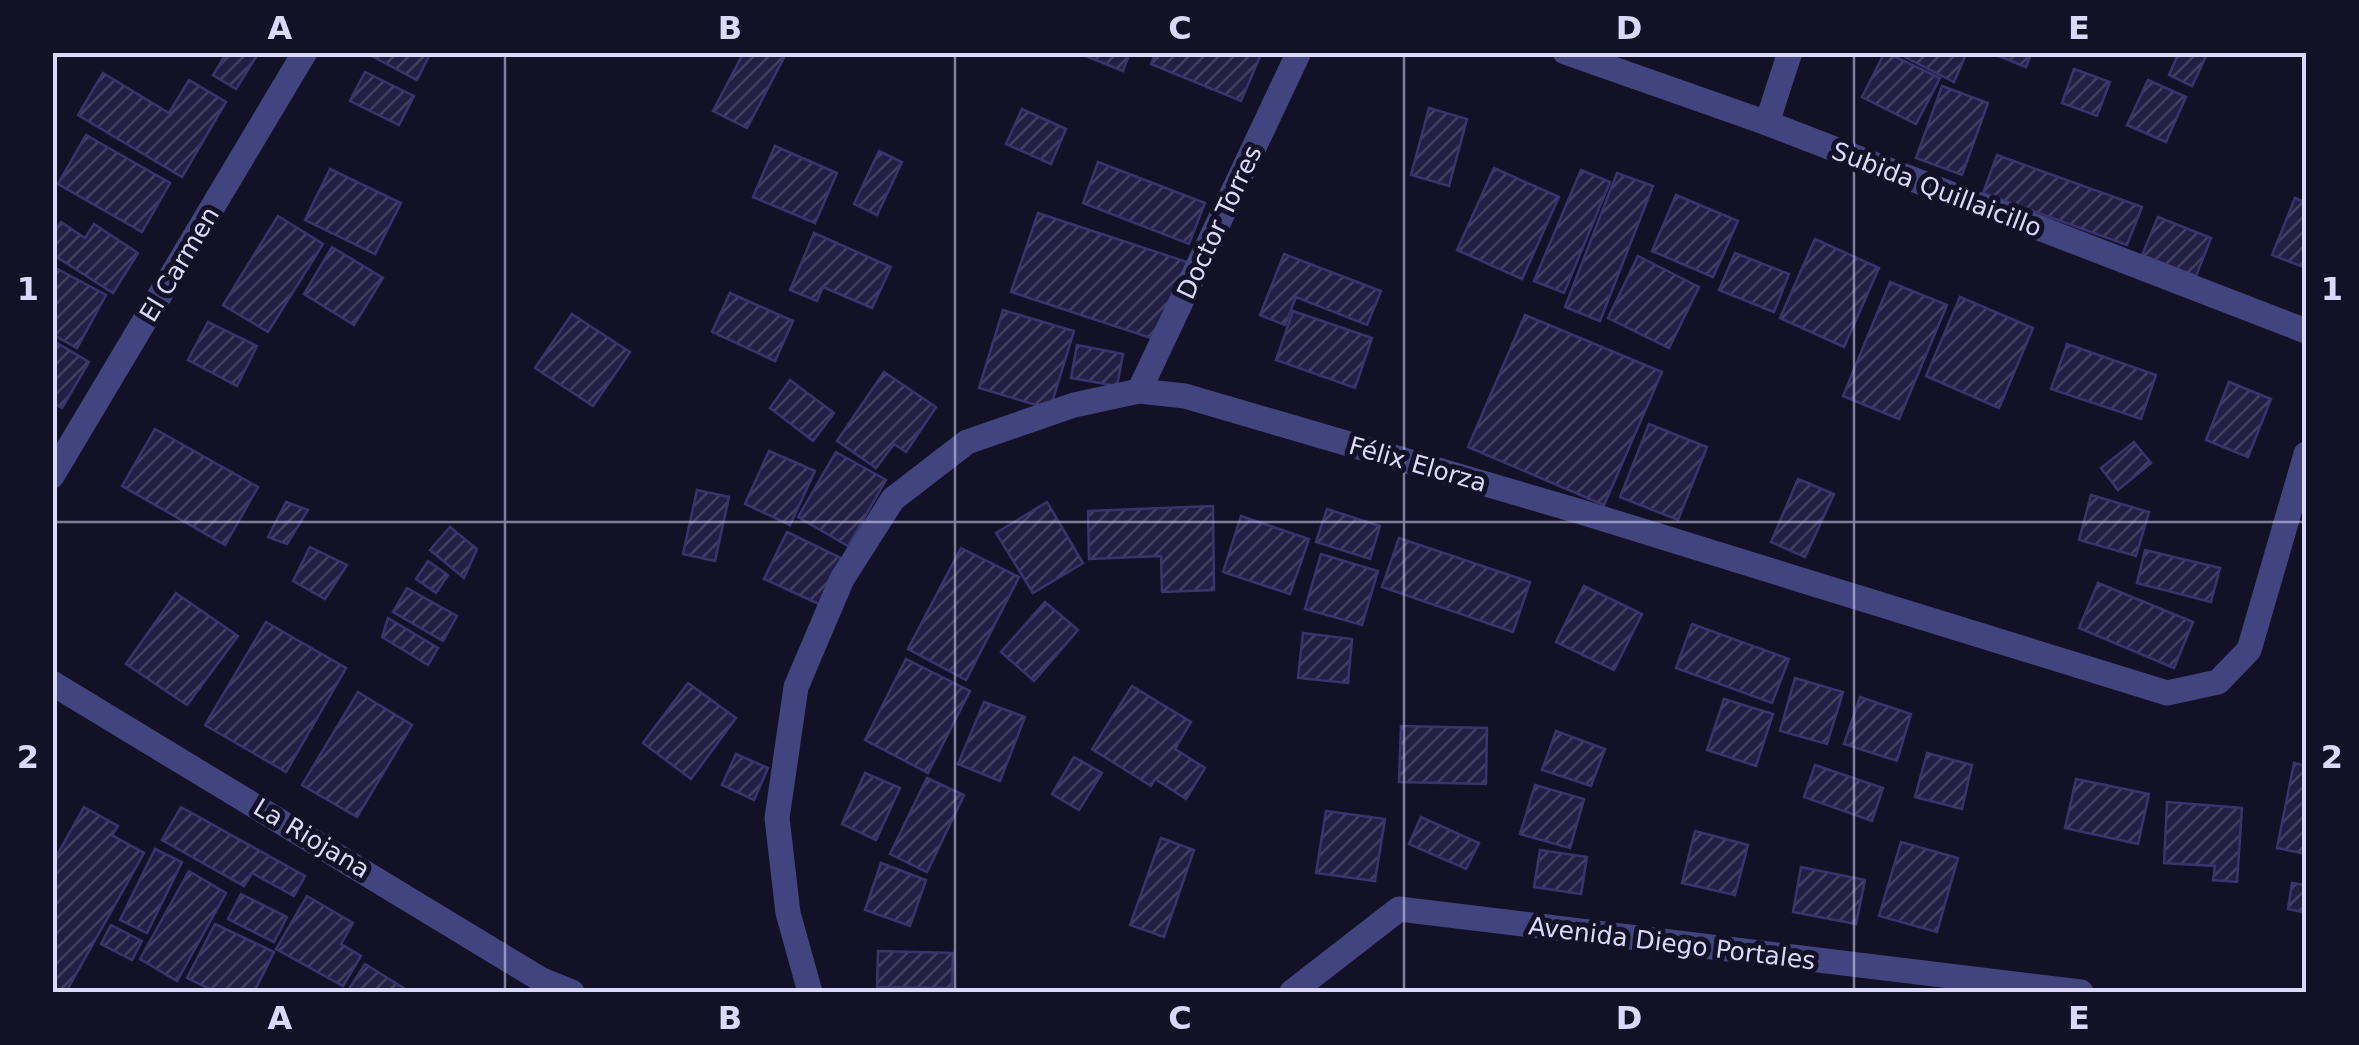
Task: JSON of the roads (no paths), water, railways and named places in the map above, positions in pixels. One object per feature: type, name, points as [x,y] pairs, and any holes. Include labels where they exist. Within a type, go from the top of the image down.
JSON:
[{"type":"street","name":"El Carmen","points":[[52,476],[305,52]]},
{"type":"street","name":"Doctor Torres","points":[[1140,390],[1299,52]]},
{"type":"street","name":"Subida Quillaicillo","points":[[1566,52],[1767,123],[2306,331]]},
{"type":"street","points":[[1767,123],[1790,52]]},
{"type":"street","name":"Félix Elorza","points":[[810,992],[788,913],[777,818],[796,687],[842,579],[893,499],[967,442],[1074,405],[1140,390],[1186,396],[1578,510],[2166,693],[2218,682],[2250,650],[2306,454]]},
{"type":"street","name":"La Riojana","points":[[52,682],[540,986],[572,992]]},
{"type":"street","name":"Avenida Diego Portales","points":[[1292,992],[1399,909],[2081,992]]}]
